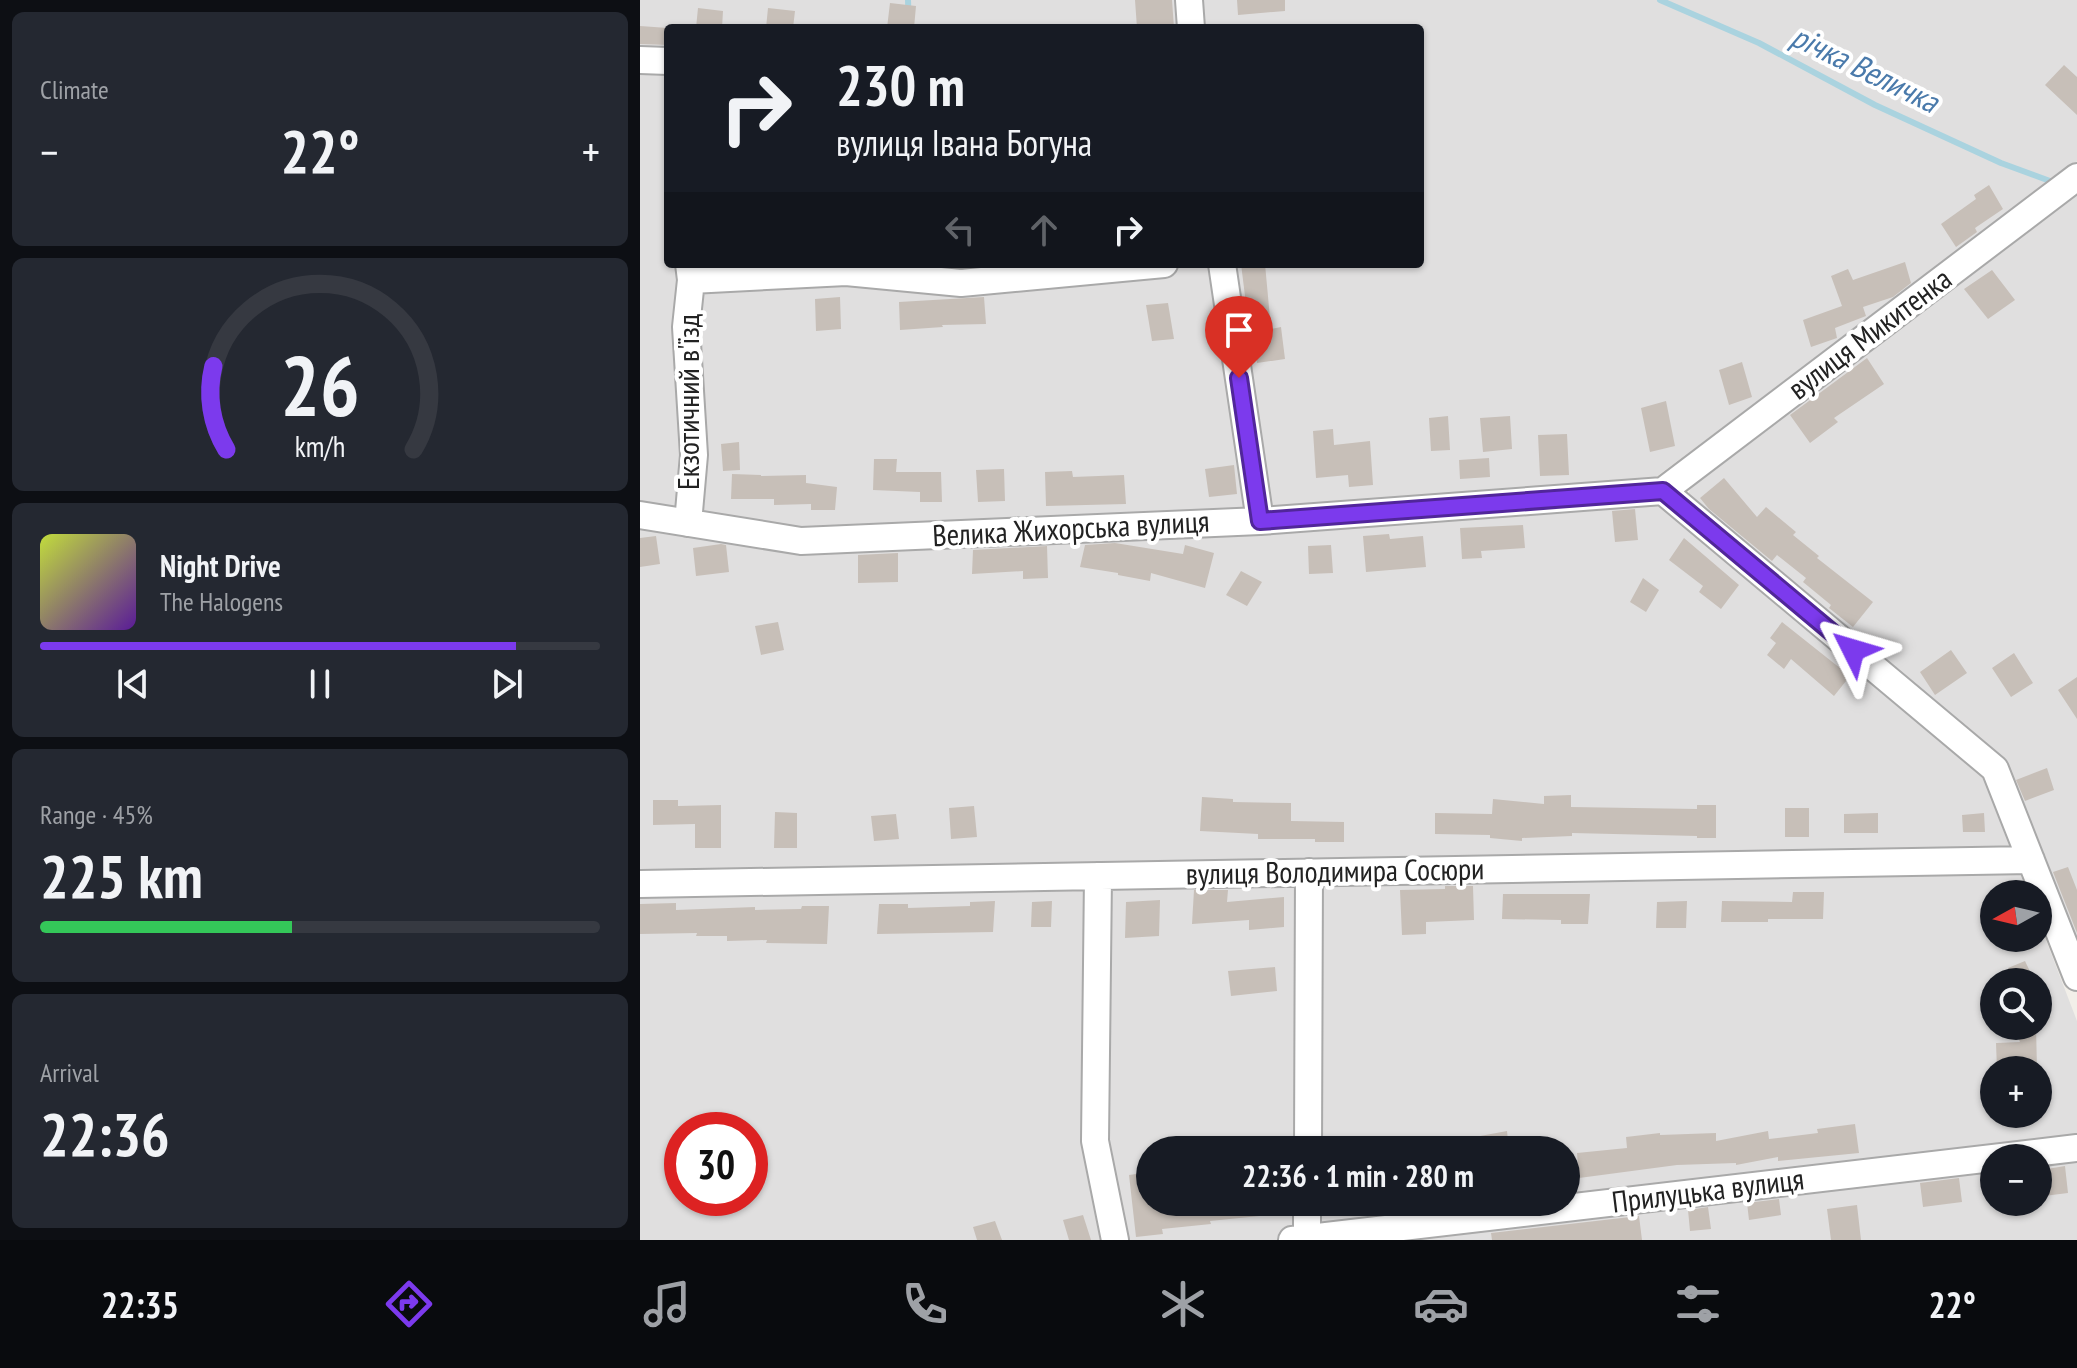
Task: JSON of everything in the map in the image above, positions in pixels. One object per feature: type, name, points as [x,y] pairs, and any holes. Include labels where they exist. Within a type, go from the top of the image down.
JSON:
[{"type":"street","points":[[1189,0],[1191,24]]},
{"type":"street","points":[[640,60],[664,61]]},
{"type":"street","name":"вулиця Микитенка","points":[[1663,491],[2077,177]]},
{"type":"street","name":"Екзотичний в'їзд","points":[[688,523],[694,455],[686,327],[690,272],[846,272],[961,283],[1121,268]]},
{"type":"street","points":[[1223,268],[1260,521]]},
{"type":"street","points":[[1663,491],[1995,769],[2077,977]]},
{"type":"street","name":"Велика Жихорська вулиця","points":[[640,515],[801,541],[1260,521],[1663,491]]},
{"type":"street","name":"вулиця Володимира Сосюри","points":[[640,884],[2031,860]]},
{"type":"street","points":[[1308,1136],[1309,872]]},
{"type":"street","points":[[1098,876],[1095,1141],[1115,1240]]},
{"type":"street","name":"Прилуцька вулиця","points":[[1299,1239],[2077,1148]]},
{"type":"street","points":[[1299,1239],[1304,1216]]},
{"type":"shaded area","points":[[640,0],[2077,0],[2077,161],[2074,165],[1656,477],[1659,503],[1982,774],[2023,880],[1980,880],[1980,952],[2051,952],[2077,1021],[2077,1240],[640,1240],[640,524],[687,531],[696,268],[1424,268],[1424,24],[664,24],[664,57],[640,55]]},
{"type":"shaded area","points":[[640,66],[664,68],[664,268],[676,268],[684,508],[640,501]]},
{"type":"shaded area","points":[[2077,185],[2077,946],[2026,815],[1686,500],[1694,479]]},
{"type":"building","points":[[1135,0],[1172,0],[1174,24],[1137,24]]},
{"type":"building","points":[[1237,0],[1285,0],[1285,11],[1238,15]]},
{"type":"building","points":[[890,3],[916,6],[914,24],[887,24]]},
{"type":"building","points":[[698,8],[723,11],[722,24],[696,24]]},
{"type":"building","points":[[768,8],[795,11],[793,24],[766,24]]},
{"type":"building","points":[[640,26],[664,28],[664,45],[640,44]]},
{"type":"building","points":[[2064,65],[2077,77],[2077,115],[2045,85]]},
{"type":"building","points":[[1989,185],[2003,209],[1975,228],[1977,232],[1956,247],[1941,224],[1976,199],[1974,195]]},
{"type":"building","points":[[1905,262],[1911,283],[1893,297],[1863,307],[1866,316],[1835,328],[1837,338],[1811,347],[1803,320],[1842,306],[1831,276],[1848,269],[1853,280]]},
{"type":"building","points":[[1242,268],[1265,268],[1271,329],[1281,327],[1285,359],[1257,363],[1251,319],[1248,320]]},
{"type":"building","points":[[1992,270],[2015,300],[1988,319],[1964,289]]},
{"type":"building","points":[[840,297],[841,329],[816,331],[815,299]]},
{"type":"building","points":[[984,297],[986,324],[900,330],[899,302]]},
{"type":"building","points":[[1168,303],[1174,339],[1152,341],[1146,305]]},
{"type":"building","points":[[1867,358],[1884,384],[1834,418],[1838,422],[1810,443],[1790,415]]},
{"type":"building","points":[[1742,362],[1752,397],[1729,405],[1719,370]]},
{"type":"building","points":[[1666,401],[1675,446],[1650,452],[1641,408]]},
{"type":"building","points":[[1448,416],[1450,450],[1431,451],[1429,418]]},
{"type":"building","points":[[1510,416],[1512,449],[1483,452],[1480,418]]},
{"type":"building","points":[[1333,429],[1334,445],[1370,441],[1373,485],[1349,487],[1348,475],[1316,478],[1313,431]]},
{"type":"building","points":[[1567,434],[1569,475],[1540,476],[1538,435]]},
{"type":"building","points":[[739,442],[740,470],[723,471],[721,444]]},
{"type":"building","points":[[1489,458],[1490,477],[1460,479],[1459,460]]},
{"type":"building","points":[[874,459],[897,459],[896,472],[941,472],[942,502],[920,502],[920,492],[873,490]]},
{"type":"building","points":[[1234,465],[1237,494],[1209,497],[1205,469]]},
{"type":"building","points":[[1004,469],[1005,501],[978,502],[976,470]]},
{"type":"building","points":[[1072,471],[1073,477],[1124,475],[1126,504],[1046,506],[1045,472]]},
{"type":"building","points":[[732,474],[806,475],[806,483],[837,487],[835,510],[811,510],[811,504],[774,505],[774,499],[731,499]]},
{"type":"building","points":[[1724,478],[1757,517],[1766,507],[1796,532],[1793,535],[1819,556],[1817,558],[1873,602],[1853,627],[1803,582],[1806,578],[1777,555],[1772,561],[1709,509],[1700,498]]},
{"type":"building","points":[[1635,509],[1638,540],[1615,542],[1612,511]]},
{"type":"building","points":[[1523,525],[1525,548],[1481,551],[1482,558],[1462,559],[1460,528]]},
{"type":"building","points":[[1389,534],[1390,539],[1423,536],[1426,567],[1366,572],[1363,536]]},
{"type":"building","points":[[656,536],[660,564],[640,567],[640,538]]},
{"type":"building","points":[[1684,538],[1739,585],[1721,609],[1699,592],[1703,586],[1669,560]]},
{"type":"building","points":[[1115,543],[1183,554],[1185,545],[1214,553],[1205,588],[1151,573],[1150,581],[1080,567],[1085,545]]},
{"type":"building","points":[[726,545],[729,572],[696,576],[693,548]]},
{"type":"building","points":[[1331,545],[1333,573],[1309,574],[1308,546]]},
{"type":"building","points":[[1047,546],[1048,578],[1023,579],[1023,571],[972,574],[973,550]]},
{"type":"building","points":[[898,553],[898,582],[858,583],[858,555]]},
{"type":"building","points":[[1241,571],[1262,582],[1247,606],[1226,595]]},
{"type":"building","points":[[1643,578],[1659,590],[1646,612],[1630,602]]},
{"type":"building","points":[[778,622],[784,650],[761,655],[755,626]]},
{"type":"building","points":[[1782,622],[1850,676],[1834,696],[1791,659],[1784,669],[1767,655],[1776,643],[1770,638]]},
{"type":"building","points":[[1951,650],[1967,673],[1935,695],[1920,672]]},
{"type":"building","points":[[2014,653],[2033,683],[2011,697],[1992,668]]},
{"type":"building","points":[[2077,677],[2077,719],[2058,690]]},
{"type":"building","points":[[2047,768],[2054,790],[2025,801],[2016,780]]},
{"type":"building","points":[[1571,795],[1571,807],[1697,809],[1697,805],[1716,805],[1716,838],[1572,833],[1572,836],[1522,838],[1522,841],[1490,838],[1490,835],[1435,834],[1435,813],[1492,814],[1493,799],[1544,804],[1544,796]]},
{"type":"building","points":[[1202,797],[1233,799],[1233,802],[1291,803],[1291,821],[1344,822],[1344,842],[1258,839],[1258,834],[1200,831]]},
{"type":"building","points":[[653,800],[678,800],[678,806],[721,805],[721,848],[695,848],[695,824],[653,825]]},
{"type":"building","points":[[974,806],[977,837],[951,839],[949,808]]},
{"type":"building","points":[[1785,808],[1809,808],[1809,837],[1785,837]]},
{"type":"building","points":[[775,812],[797,813],[797,848],[774,848]]},
{"type":"building","points":[[1878,813],[1878,833],[1844,833],[1844,814]]},
{"type":"building","points":[[1984,813],[1985,832],[1963,832],[1962,815]]},
{"type":"building","points":[[896,814],[899,839],[874,841],[871,816]]},
{"type":"building","points":[[2068,867],[2077,890],[2077,933],[2053,872]]},
{"type":"building","points":[[1445,886],[1473,886],[1474,920],[1426,922],[1426,934],[1402,935],[1400,890],[1445,889]]},
{"type":"building","points":[[1194,890],[1228,890],[1227,902],[1284,897],[1284,927],[1249,930],[1249,920],[1192,924]]},
{"type":"building","points":[[1793,892],[1824,892],[1823,919],[1721,922],[1722,901],[1792,902]]},
{"type":"building","points":[[1503,894],[1590,894],[1588,924],[1561,924],[1561,920],[1502,919]]},
{"type":"building","points":[[1160,900],[1159,936],[1125,938],[1126,902]]},
{"type":"building","points":[[995,901],[993,932],[877,934],[879,904],[908,904],[908,908],[970,906],[970,902]]},
{"type":"building","points":[[1052,901],[1051,927],[1031,927],[1032,902]]},
{"type":"building","points":[[1687,901],[1686,928],[1656,928],[1657,902]]},
{"type":"building","points":[[676,903],[676,910],[829,906],[827,944],[727,941],[727,936],[696,936],[697,933],[640,934],[640,904]]},
{"type":"building","points":[[2025,961],[2028,968],[2008,968]]},
{"type":"building","points":[[1275,967],[1277,991],[1231,996],[1228,971]]},
{"type":"building","points":[[2036,1040],[2037,1056],[1996,1056],[1996,1043]]},
{"type":"building","points":[[1855,1124],[1859,1153],[1778,1161],[1778,1157],[1736,1165],[1677,1165],[1580,1178],[1580,1153],[1627,1148],[1626,1137],[1660,1133],[1716,1133],[1716,1141],[1768,1131],[1769,1139],[1818,1133],[1817,1129]]},
{"type":"building","points":[[1507,1131],[1508,1136],[1480,1136]]},
{"type":"building","points":[[2065,1166],[2068,1193],[2052,1195],[2052,1168]]},
{"type":"building","points":[[1136,1174],[1136,1216],[1259,1216],[1162,1229],[1163,1234],[1136,1237],[1129,1175]]},
{"type":"building","points":[[1959,1178],[1962,1202],[1923,1207],[1920,1183]]},
{"type":"building","points":[[1779,1199],[1781,1215],[1749,1220],[1747,1203]]},
{"type":"building","points":[[1857,1205],[1861,1240],[1831,1240],[1827,1209]]},
{"type":"building","points":[[1708,1207],[1711,1229],[1690,1231],[1688,1210]]},
{"type":"building","points":[[1083,1215],[1091,1240],[1069,1240],[1063,1220]]},
{"type":"building","points":[[1639,1216],[1642,1240],[1492,1240],[1491,1233]]},
{"type":"building","points":[[995,1221],[1002,1240],[977,1240],[973,1227]]},
{"type":"waterway","name":"річка Величка","points":[[908,0],[909,24]]},
{"type":"waterway","name":"річка Величка","points":[[1660,0],[1759,43],[1875,105],[2001,163],[2050,181]]},
{"type":"route","points":[[1239,378],[1260,521],[1663,491],[1853,650]]}]
